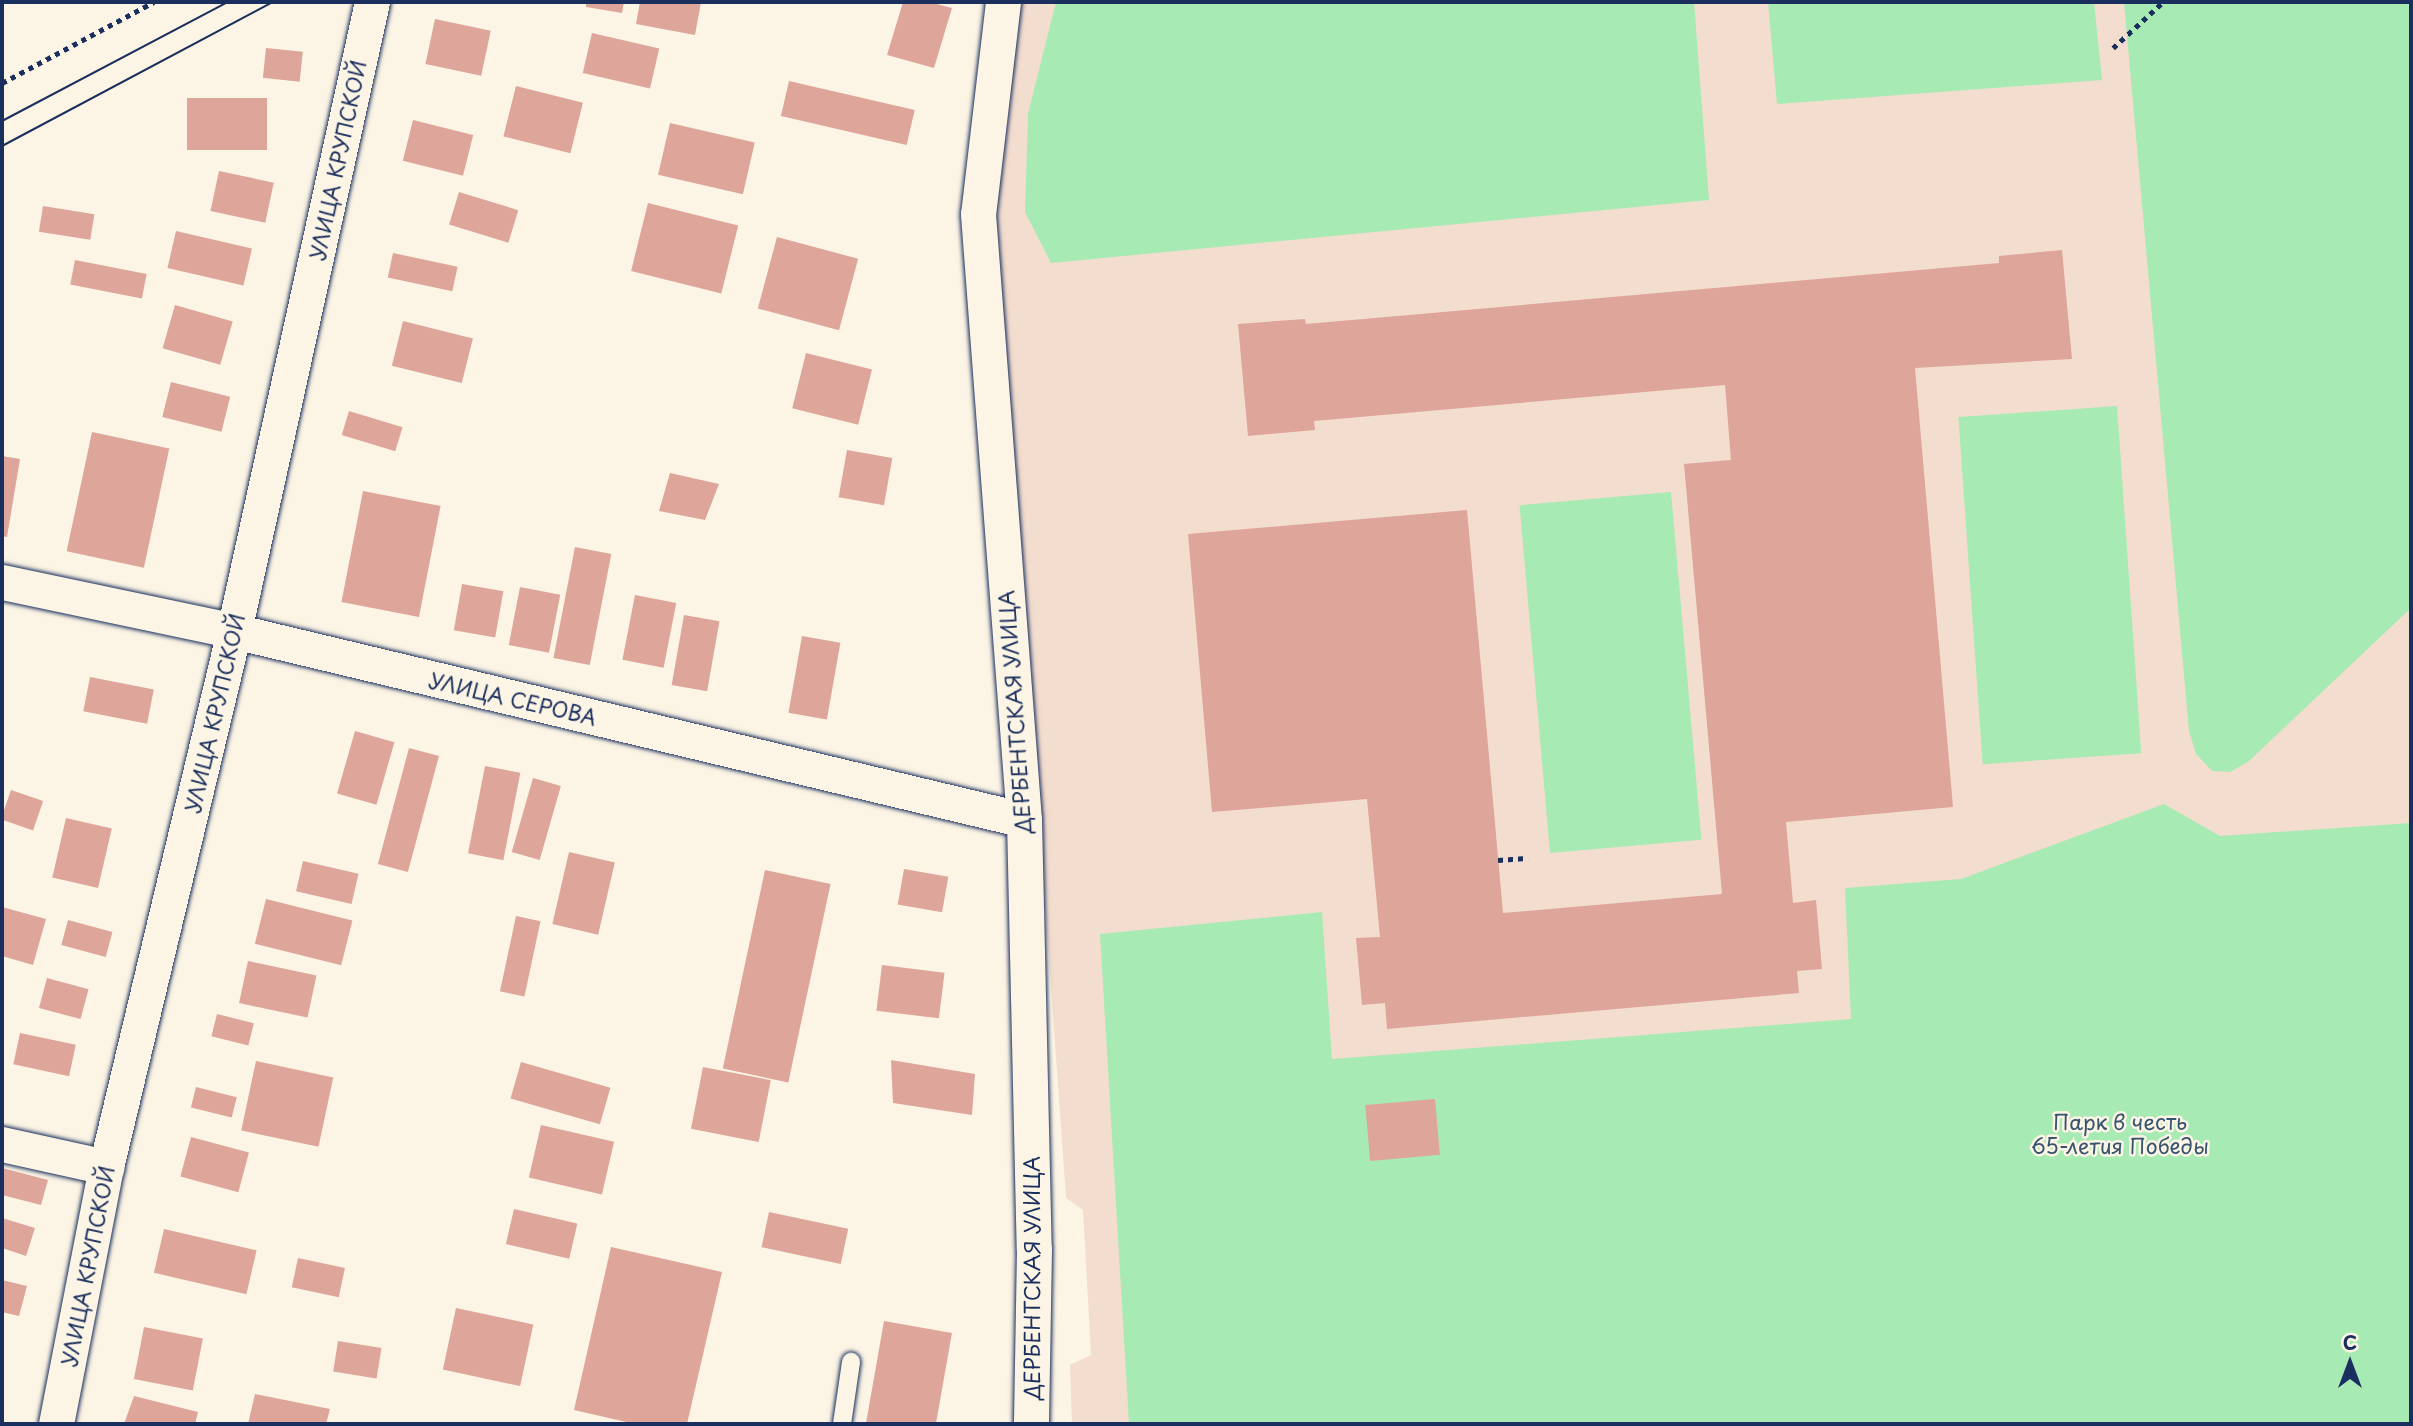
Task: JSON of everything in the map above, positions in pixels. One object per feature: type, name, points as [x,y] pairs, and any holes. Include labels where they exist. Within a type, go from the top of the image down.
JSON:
[{"type":"street","name":"УЛИЦА КРУПСКОЙ","points":[[56,1424],[106,1167],[234,631],[372,2]]},
{"type":"street","name":"ДЕРБЕНТСКАЯ УЛИЦА","points":[[1003,2],[978,214],[1024,820],[1034,1249],[1031,1424]]},
{"type":"street","name":"УЛИЦА СЕРОВА","points":[[2,582],[234,631],[1024,820]]},
{"type":"street","points":[[2,1144],[106,1167]]},
{"type":"lane","points":[[842,1424],[851,1362]]},
{"type":"path","points":[[2,83],[154,2]]},
{"type":"path","points":[[2113,48],[2163,2]]},
{"type":"path","points":[[1498,860],[1528,858]]},
{"type":"shaded area","points":[[1018,2],[2411,2],[2411,1424],[1072,1424],[1070,1365],[1091,1355],[1083,1210],[1066,1198],[995,199]]},
{"type":"green space","points":[[1056,2],[1694,2],[1709,200],[1051,263],[1025,212],[1028,114]]},
{"type":"green space","points":[[1768,2],[2094,2],[2102,80],[1777,104]]},
{"type":"green space","points":[[2124,2],[2411,2],[2411,608],[2248,762],[2230,772],[2212,771],[2196,754],[2189,731]]},
{"type":"green space","points":[[2117,406],[2141,753],[1983,764],[1958,417]]},
{"type":"green space","points":[[1671,492],[1701,840],[1550,853],[1520,505]]},
{"type":"green space","name":"Парк в честь 65-летия Победы","points":[[2164,804],[2220,836],[2411,823],[2411,1424],[1129,1424],[1100,934],[1322,912],[1332,1059],[1851,1019],[1845,888],[1961,879]]},
{"type":"building","points":[[586,2],[624,2],[622,13],[586,7]]},
{"type":"building","points":[[640,2],[701,2],[695,35],[636,24]]},
{"type":"building","points":[[903,2],[929,2],[952,8],[934,68],[887,55]]},
{"type":"building","points":[[435,19],[491,31],[481,76],[425,64]]},
{"type":"building","points":[[592,33],[659,49],[650,88],[583,73]]},
{"type":"building","points":[[266,48],[303,52],[300,82],[263,78]]},
{"type":"building","points":[[789,81],[915,110],[907,145],[781,116]]},
{"type":"building","points":[[516,86],[583,103],[570,153],[503,136]]},
{"type":"building","points":[[187,98],[267,98],[267,150],[187,150]]},
{"type":"building","points":[[413,120],[473,135],[463,176],[403,161]]},
{"type":"building","points":[[670,123],[755,143],[743,194],[658,175]]},
{"type":"building","points":[[219,171],[274,183],[265,223],[210,211]]},
{"type":"building","points":[[459,192],[518,210],[508,243],[449,225]]},
{"type":"building","points":[[648,203],[738,225],[721,293],[631,271]]},
{"type":"building","points":[[43,206],[94,214],[90,240],[39,232]]},
{"type":"building","points":[[176,231],[252,249],[243,286],[167,268]]},
{"type":"building","points":[[777,237],[858,259],[839,330],[758,308]]},
{"type":"building","points":[[2062,250],[2072,359],[1915,368],[1953,807],[1786,822],[1793,903],[1816,900],[1822,969],[1797,971],[1799,993],[1387,1029],[1385,1003],[1362,1005],[1356,938],[1380,937],[1367,799],[1212,812],[1188,534],[1467,510],[1503,913],[1722,894],[1684,464],[1731,460],[1725,385],[1314,421],[1315,430],[1248,436],[1238,324],[1305,319],[1306,324],[1999,263],[1999,256]]},
{"type":"building","points":[[393,253],[458,267],[452,291],[388,277]]},
{"type":"building","points":[[75,260],[147,274],[142,298],[70,285]]},
{"type":"building","points":[[175,305],[233,322],[220,365],[163,348]]},
{"type":"building","points":[[403,321],[473,338],[462,383],[392,366]]},
{"type":"building","points":[[806,353],[872,369],[858,425],[792,408]]},
{"type":"building","points":[[171,382],[230,397],[221,432],[162,417]]},
{"type":"building","points":[[349,411],[403,427],[395,451],[342,435]]},
{"type":"building","points":[[92,432],[169,448],[144,568],[67,551]]},
{"type":"building","points":[[847,450],[892,458],[884,505],[839,497]]},
{"type":"building","points":[[2,456],[20,459],[7,537],[2,536]]},
{"type":"building","points":[[670,473],[719,484],[705,520],[659,511]]},
{"type":"building","points":[[363,491],[441,506],[419,617],[341,602]]},
{"type":"building","points":[[575,547],[611,554],[590,665],[553,658]]},
{"type":"building","points":[[462,584],[503,591],[495,638],[454,630]]},
{"type":"building","points":[[520,587],[560,595],[549,653],[509,645]]},
{"type":"building","points":[[635,595],[676,603],[664,668],[622,660]]},
{"type":"building","points":[[684,615],[719,621],[707,691],[672,685]]},
{"type":"building","points":[[802,636],[840,643],[827,720],[788,713]]},
{"type":"building","points":[[90,677],[154,689],[147,724],[83,711]]},
{"type":"building","points":[[355,731],[394,742],[376,805],[337,793]]},
{"type":"building","points":[[409,748],[439,756],[408,872],[378,864]]},
{"type":"building","points":[[485,766],[520,773],[503,860],[468,853]]},
{"type":"building","points":[[533,778],[561,786],[540,860],[512,852]]},
{"type":"building","points":[[11,790],[43,801],[33,830],[2,820]]},
{"type":"building","points":[[66,818],[112,829],[98,888],[52,877]]},
{"type":"building","points":[[569,852],[615,863],[598,935],[552,924]]},
{"type":"building","points":[[303,861],[359,874],[352,904],[296,891]]},
{"type":"building","points":[[904,869],[948,877],[942,912],[898,904]]},
{"type":"building","points":[[765,870],[831,884],[788,1082],[723,1069]]},
{"type":"building","points":[[266,899],[352,921],[341,965],[255,944]]},
{"type":"building","points":[[2,907],[46,919],[33,965],[2,956]]},
{"type":"building","points":[[516,916],[540,921],[524,997],[500,991]]},
{"type":"building","points":[[68,920],[112,932],[106,957],[61,945]]},
{"type":"building","points":[[248,961],[316,976],[308,1018],[239,1003]]},
{"type":"building","points":[[882,965],[945,973],[939,1018],[876,1011]]},
{"type":"building","points":[[47,978],[89,989],[81,1019],[39,1008]]},
{"type":"building","points":[[217,1014],[254,1023],[248,1046],[211,1036]]},
{"type":"building","points":[[20,1033],[76,1045],[69,1076],[13,1064]]},
{"type":"building","points":[[891,1060],[975,1074],[972,1115],[893,1103]]},
{"type":"building","points":[[256,1061],[333,1077],[319,1147],[241,1130]]},
{"type":"building","points":[[521,1062],[610,1088],[600,1124],[511,1099]]},
{"type":"building","points":[[703,1067],[771,1080],[759,1142],[691,1129]]},
{"type":"building","points":[[196,1087],[237,1097],[232,1118],[191,1107]]},
{"type":"building","points":[[1435,1099],[1440,1155],[1370,1161],[1365,1105]]},
{"type":"building","points":[[541,1125],[614,1142],[602,1194],[529,1178]]},
{"type":"building","points":[[191,1137],[249,1153],[238,1192],[180,1177]]},
{"type":"building","points":[[2,1168],[48,1180],[41,1205],[2,1195]]},
{"type":"building","points":[[514,1209],[577,1224],[569,1259],[506,1244]]},
{"type":"building","points":[[769,1212],[848,1229],[841,1264],[762,1247]]},
{"type":"building","points":[[2,1218],[35,1228],[26,1256],[2,1248]]},
{"type":"building","points":[[164,1229],[257,1250],[246,1294],[154,1273]]},
{"type":"building","points":[[611,1247],[722,1272],[687,1424],[635,1424],[574,1410]]},
{"type":"building","points":[[298,1258],[345,1268],[339,1297],[292,1287]]},
{"type":"building","points":[[2,1280],[27,1286],[19,1316],[2,1312]]},
{"type":"building","points":[[456,1308],[533,1324],[520,1386],[443,1370]]},
{"type":"building","points":[[884,1321],[952,1333],[936,1424],[866,1424]]},
{"type":"building","points":[[144,1327],[203,1338],[193,1390],[134,1379]]},
{"type":"building","points":[[338,1341],[381,1348],[377,1379],[333,1372]]},
{"type":"building","points":[[255,1394],[330,1409],[326,1424],[248,1424]]},
{"type":"building","points":[[134,1396],[198,1412],[195,1424],[124,1424]]},
{"type":"tram line","points":[[2,121],[228,2]]},
{"type":"tram line","points":[[2,146],[273,2]]}]
